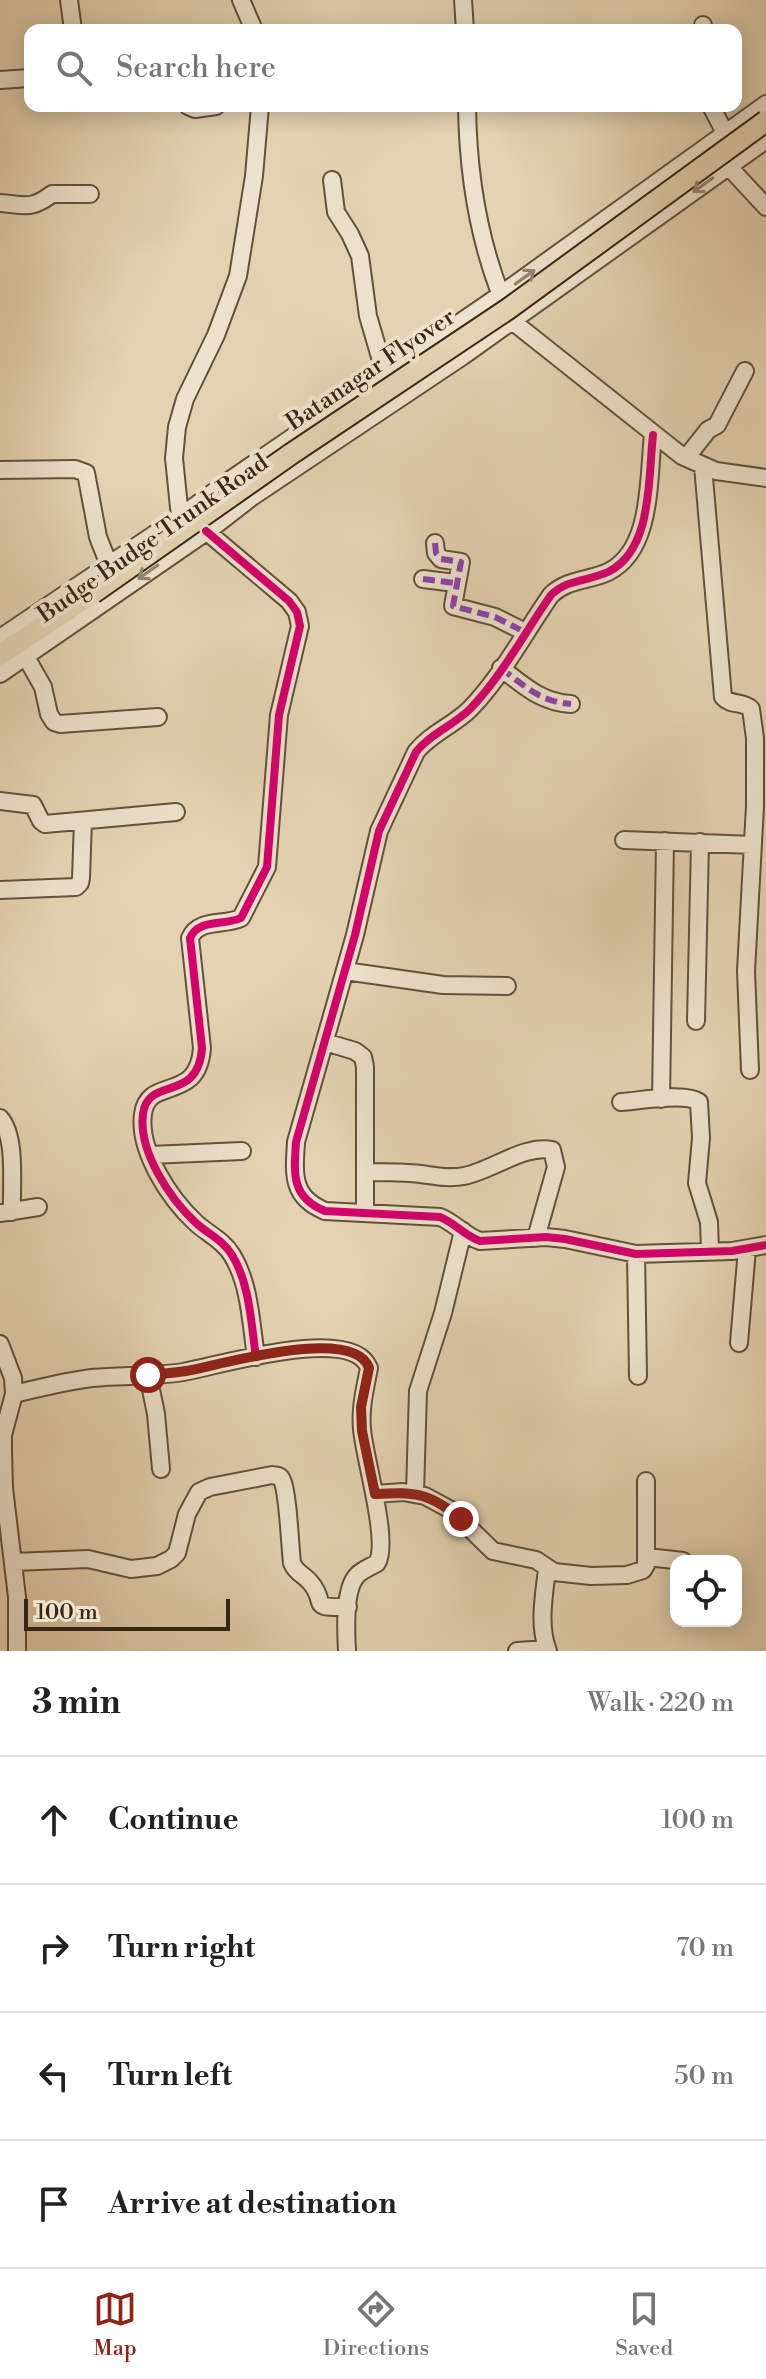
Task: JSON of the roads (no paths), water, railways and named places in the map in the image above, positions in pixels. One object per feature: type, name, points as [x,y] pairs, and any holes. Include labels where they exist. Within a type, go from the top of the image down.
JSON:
[{"type":"main road","name":"Batanagar Flyover","points":[[0,655],[508,309],[766,121]]},
{"type":"street","points":[[69,0],[72,24]]},
{"type":"street","points":[[241,0],[251,24]]},
{"type":"street","points":[[463,0],[465,24]]},
{"type":"street","points":[[0,80],[24,78]]},
{"type":"street","name":"Budge Budge Trunk Road","points":[[0,638],[500,295],[766,104]]},
{"type":"street","points":[[187,512],[174,458],[177,427],[185,399],[216,335],[238,276],[254,176],[259,112]]},
{"type":"street","points":[[467,112],[480,231],[500,295],[512,321],[686,458],[716,471],[766,478]]},
{"type":"street","points":[[714,112],[725,133]]},
{"type":"street","name":"Budge Budge Trunk Road","points":[[0,674],[252,497],[512,321],[766,140]]},
{"type":"street","points":[[729,167],[766,207]]},
{"type":"street","points":[[332,180],[336,212],[360,256],[368,316],[385,374]]},
{"type":"street","points":[[0,203],[32,205],[52,194],[90,194]]},
{"type":"street","points":[[686,458],[708,430],[717,425],[745,371]]},
{"type":"street","points":[[653,435],[643,528],[629,555],[605,573],[555,590],[485,693],[468,711],[416,752],[379,831],[345,971],[296,1142],[294,1167],[302,1196],[311,1205],[325,1211],[440,1217],[451,1221],[470,1238],[480,1241],[565,1239],[636,1254],[747,1249],[766,1245]]},
{"type":"street","points":[[703,466],[723,697],[729,702],[748,706],[753,713],[755,738],[746,971],[750,1070]]},
{"type":"street","points":[[0,470],[75,469],[86,473],[98,537],[109,565]]},
{"type":"street","points":[[209,530],[289,601],[297,612],[300,626],[279,715],[267,867],[241,918],[199,926],[193,931],[190,938],[201,1060],[191,1080],[150,1096],[142,1115],[150,1155],[166,1188],[199,1226],[228,1247],[235,1259],[243,1278],[256,1357]]},
{"type":"street","points":[[435,543],[436,553],[441,559],[461,562],[453,606],[495,617],[525,632]]},
{"type":"street","points":[[423,579],[455,583]]},
{"type":"street","points":[[26,657],[43,687],[54,722],[158,717]]},
{"type":"street","points":[[501,668],[532,693],[560,707]]},
{"type":"street","points":[[0,801],[33,805],[45,824],[176,812]]},
{"type":"street","points":[[0,890],[76,887],[81,878],[83,821]]},
{"type":"street","points":[[624,840],[753,845]]},
{"type":"street","points":[[661,1099],[665,841]]},
{"type":"street","points":[[696,1021],[700,842]]},
{"type":"street","points":[[345,971],[443,985],[507,986]]},
{"type":"street","points":[[325,1042],[355,1051],[363,1057],[365,1211]]},
{"type":"street","points":[[621,1102],[695,1098],[699,1102],[701,1138],[697,1183],[709,1222],[710,1251]]},
{"type":"street","points":[[0,1118],[11,1142],[6,1213],[38,1207]]},
{"type":"street","points":[[365,1172],[462,1177],[532,1151],[552,1150],[556,1167],[536,1238]]},
{"type":"street","points":[[150,1155],[242,1151]]},
{"type":"street","points":[[347,1651],[348,1607],[353,1579],[381,1559],[418,1391],[443,1313],[463,1231]]},
{"type":"street","points":[[739,1343],[747,1249]]},
{"type":"street","points":[[636,1254],[638,1376]]},
{"type":"street","points":[[0,1344],[13,1378],[14,1394],[3,1435],[2,1474],[17,1597],[17,1651]]},
{"type":"street","points":[[14,1394],[78,1380],[182,1372],[278,1352],[324,1348],[344,1350],[367,1362],[369,1368],[361,1407],[362,1431],[395,1493],[451,1510],[493,1551],[536,1560],[547,1569],[562,1574],[627,1575],[643,1570],[647,1557],[646,1481]]},
{"type":"street","points":[[148,1375],[156,1414],[161,1469]]},
{"type":"street","points":[[13,1562],[88,1559],[131,1569],[157,1566],[177,1553],[187,1514],[199,1492],[272,1475],[282,1479],[292,1563],[296,1572],[309,1581],[319,1604],[348,1607]]},
{"type":"street","points":[[647,1557],[670,1560]]},
{"type":"street","points":[[517,1651],[548,1650],[542,1621],[547,1569]]}]
